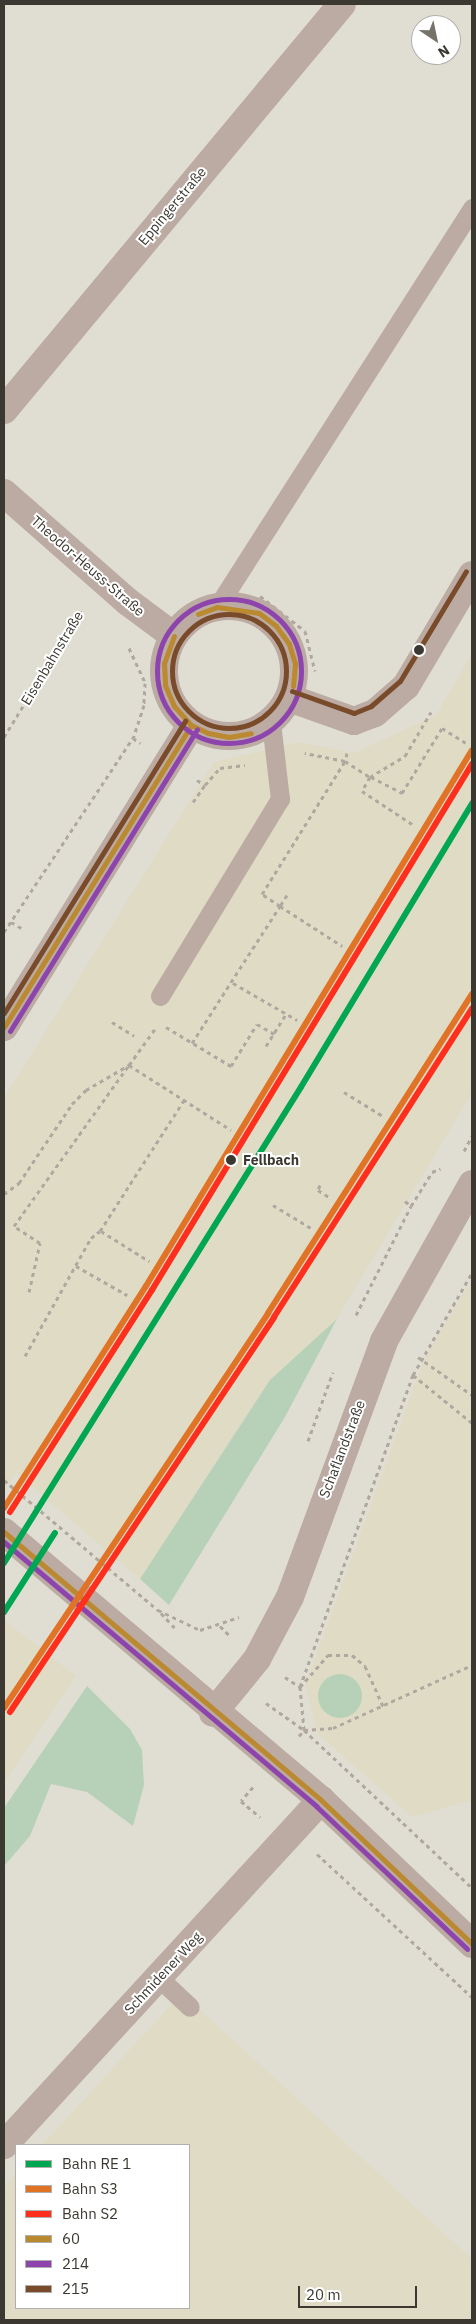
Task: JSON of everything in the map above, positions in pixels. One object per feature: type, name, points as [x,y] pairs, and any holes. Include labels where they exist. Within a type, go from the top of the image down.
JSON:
[{"type":"street","name":"Eppingerstraße","points":[[4,410],[342,4]]},
{"type":"street","name":"Theodor-Heuss-Straße","points":[[4,493],[128,602],[174,636]]},
{"type":"street","points":[[289,698],[354,721],[375,713],[406,686],[472,575]]},
{"type":"street","points":[[222,598],[259,613],[276,626],[289,644],[295,664],[289,698],[271,722],[251,733],[230,737],[208,734],[191,725],[174,706],[165,685],[164,663],[174,636],[198,614],[222,598]]},
{"type":"street","points":[[4,1027],[191,725]]},
{"type":"street","name":"Schaflandstraße","points":[[213,1713],[257,1658],[290,1597],[384,1341],[472,1184]]},
{"type":"street","points":[[4,1532],[213,1713],[321,1800],[472,1944]]},
{"type":"street","name":"Schmidener Weg","points":[[4,2145],[287,1840],[321,1800]]},
{"type":"lane","points":[[222,598],[472,208]]},
{"type":"lane","points":[[160,996],[280,799],[271,722]]},
{"type":"lane","points":[[159,1978],[190,2008]]},
{"type":"path","points":[[222,598],[263,596],[305,631],[320,678]]},
{"type":"path","points":[[77,599],[90,610]]},
{"type":"path","name":"Eisenbahnstraße","points":[[4,737],[84,605]]},
{"type":"path","points":[[4,932],[133,738],[144,705],[145,683],[125,644]]},
{"type":"path","points":[[193,802],[204,785],[220,768],[297,752],[345,761],[370,777],[402,792],[442,728],[466,743]]},
{"type":"path","points":[[133,738],[204,785]]},
{"type":"path","points":[[342,946],[262,894],[345,761],[346,754]]},
{"type":"path","points":[[370,777],[362,791],[415,826]]},
{"type":"path","points":[[192,1043],[233,982],[287,895]]},
{"type":"path","points":[[233,982],[297,1020]]},
{"type":"path","points":[[266,1046],[286,1014]]},
{"type":"path","points":[[152,1018],[230,1066],[257,1024],[274,1034]]},
{"type":"path","points":[[112,1022],[134,1036]]},
{"type":"path","points":[[29,1292],[40,1243],[14,1226],[159,1022]]},
{"type":"path","points":[[129,1065],[231,1130]]},
{"type":"path","points":[[4,1194],[19,1183],[86,1090],[129,1065]]},
{"type":"path","points":[[344,1092],[383,1116]]},
{"type":"path","points":[[25,1356],[91,1238],[100,1230],[184,1100]]},
{"type":"path","points":[[354,1324],[363,1294],[411,1206],[432,1172]]},
{"type":"path","points":[[320,1185],[318,1190],[331,1198]]},
{"type":"path","points":[[405,1201],[411,1206]]},
{"type":"path","points":[[273,1205],[311,1228]]},
{"type":"path","points":[[100,1230],[149,1261]]},
{"type":"path","points":[[76,1266],[127,1295]]},
{"type":"path","points":[[304,1730],[300,1687],[413,1376],[420,1358],[472,1273]]},
{"type":"path","points":[[420,1358],[472,1395]]},
{"type":"path","points":[[306,1447],[335,1366]]},
{"type":"path","points":[[413,1376],[472,1423]]},
{"type":"path","points":[[4,1480],[158,1610],[200,1630],[220,1626],[243,1613]]},
{"type":"path","points":[[328,1655],[352,1655],[365,1666],[383,1706]]},
{"type":"path","points":[[304,1730],[333,1728],[472,1665]]},
{"type":"path","points":[[237,1683],[304,1730],[472,1888]]},
{"type":"path","points":[[287,1840],[326,1858],[472,1997]]},
{"type":"shaded area","points":[[472,654],[472,1093],[337,1319],[140,1579],[16,1473],[4,1490],[4,1098],[214,762],[299,742],[354,753],[436,715]]},
{"type":"shaded area","points":[[472,1279],[472,1800],[412,1817],[318,1734],[305,1686],[424,1359]]},
{"type":"shaded area","points":[[4,1620],[76,1676],[4,1783]]},
{"type":"shaded area","points":[[182,1993],[472,2259],[472,2320],[4,2320],[4,2187],[15,2174],[15,2309],[190,2309],[190,2144],[43,2144]]},
{"type":"green space","points":[[337,1319],[285,1417],[169,1605],[140,1579],[270,1380]]},
{"type":"green space","points":[[340,1674],[352,1678],[358,1684],[362,1696],[358,1708],[352,1714],[340,1718],[328,1714],[322,1708],[318,1696],[322,1684],[328,1678]]},
{"type":"green space","points":[[87,1686],[130,1729],[142,1750],[144,1785],[133,1826],[87,1792],[51,1784],[30,1836],[4,1866],[4,1808]]},
{"type":"transit line","name":"215","points":[[292,691],[354,713],[371,706],[400,681],[466,571]]},
{"type":"transit line","name":"214","points":[[229,599],[257,604],[280,620],[296,643],[301,671],[296,699],[280,722],[257,738],[229,743],[201,738],[178,722],[162,699],[157,671],[162,643],[178,620],[201,604],[229,599]]},
{"type":"transit line","name":"60","points":[[198,614],[217,607],[259,613],[276,626],[289,644],[295,664],[293,686]]},
{"type":"transit line","name":"215","points":[[229,614],[251,618],[261,623],[277,639],[282,649],[286,671],[282,693],[277,703],[261,719],[251,724],[229,728],[207,724],[197,719],[181,703],[176,693],[172,671],[176,649],[181,639],[197,623],[207,618],[229,614]]},
{"type":"transit line","name":"60","points":[[174,636],[164,663],[165,685],[174,706],[191,725],[208,733],[229,737],[251,733]]},
{"type":"transit line","name":"215","points":[[4,1013],[185,721]]},
{"type":"transit line","name":"60","points":[[4,1027],[191,725]]},
{"type":"transit line","name":"214","points":[[10,1031],[197,729]]},
{"type":"transit line","points":[[4,1563],[301,1087],[472,803]]},
{"type":"transit line","name":"60","points":[[4,1532],[321,1800],[472,1944]]},
{"type":"transit line","points":[[4,1612],[55,1533]]},
{"type":"transit line","name":"214","points":[[4,1542],[316,1806],[467,1949]]},
{"type":"rail line","name":"S3","points":[[4,1508],[146,1286],[472,750]]},
{"type":"rail line","name":"S2","points":[[10,1512],[152,1290],[472,764]]},
{"type":"rail line","name":"S3","points":[[4,1708],[268,1313],[472,994]]},
{"type":"rail line","name":"S2","points":[[10,1712],[274,1317],[472,1008]]},
{"type":"place","name":"Fellbach","points":[[231,1160]]}]
